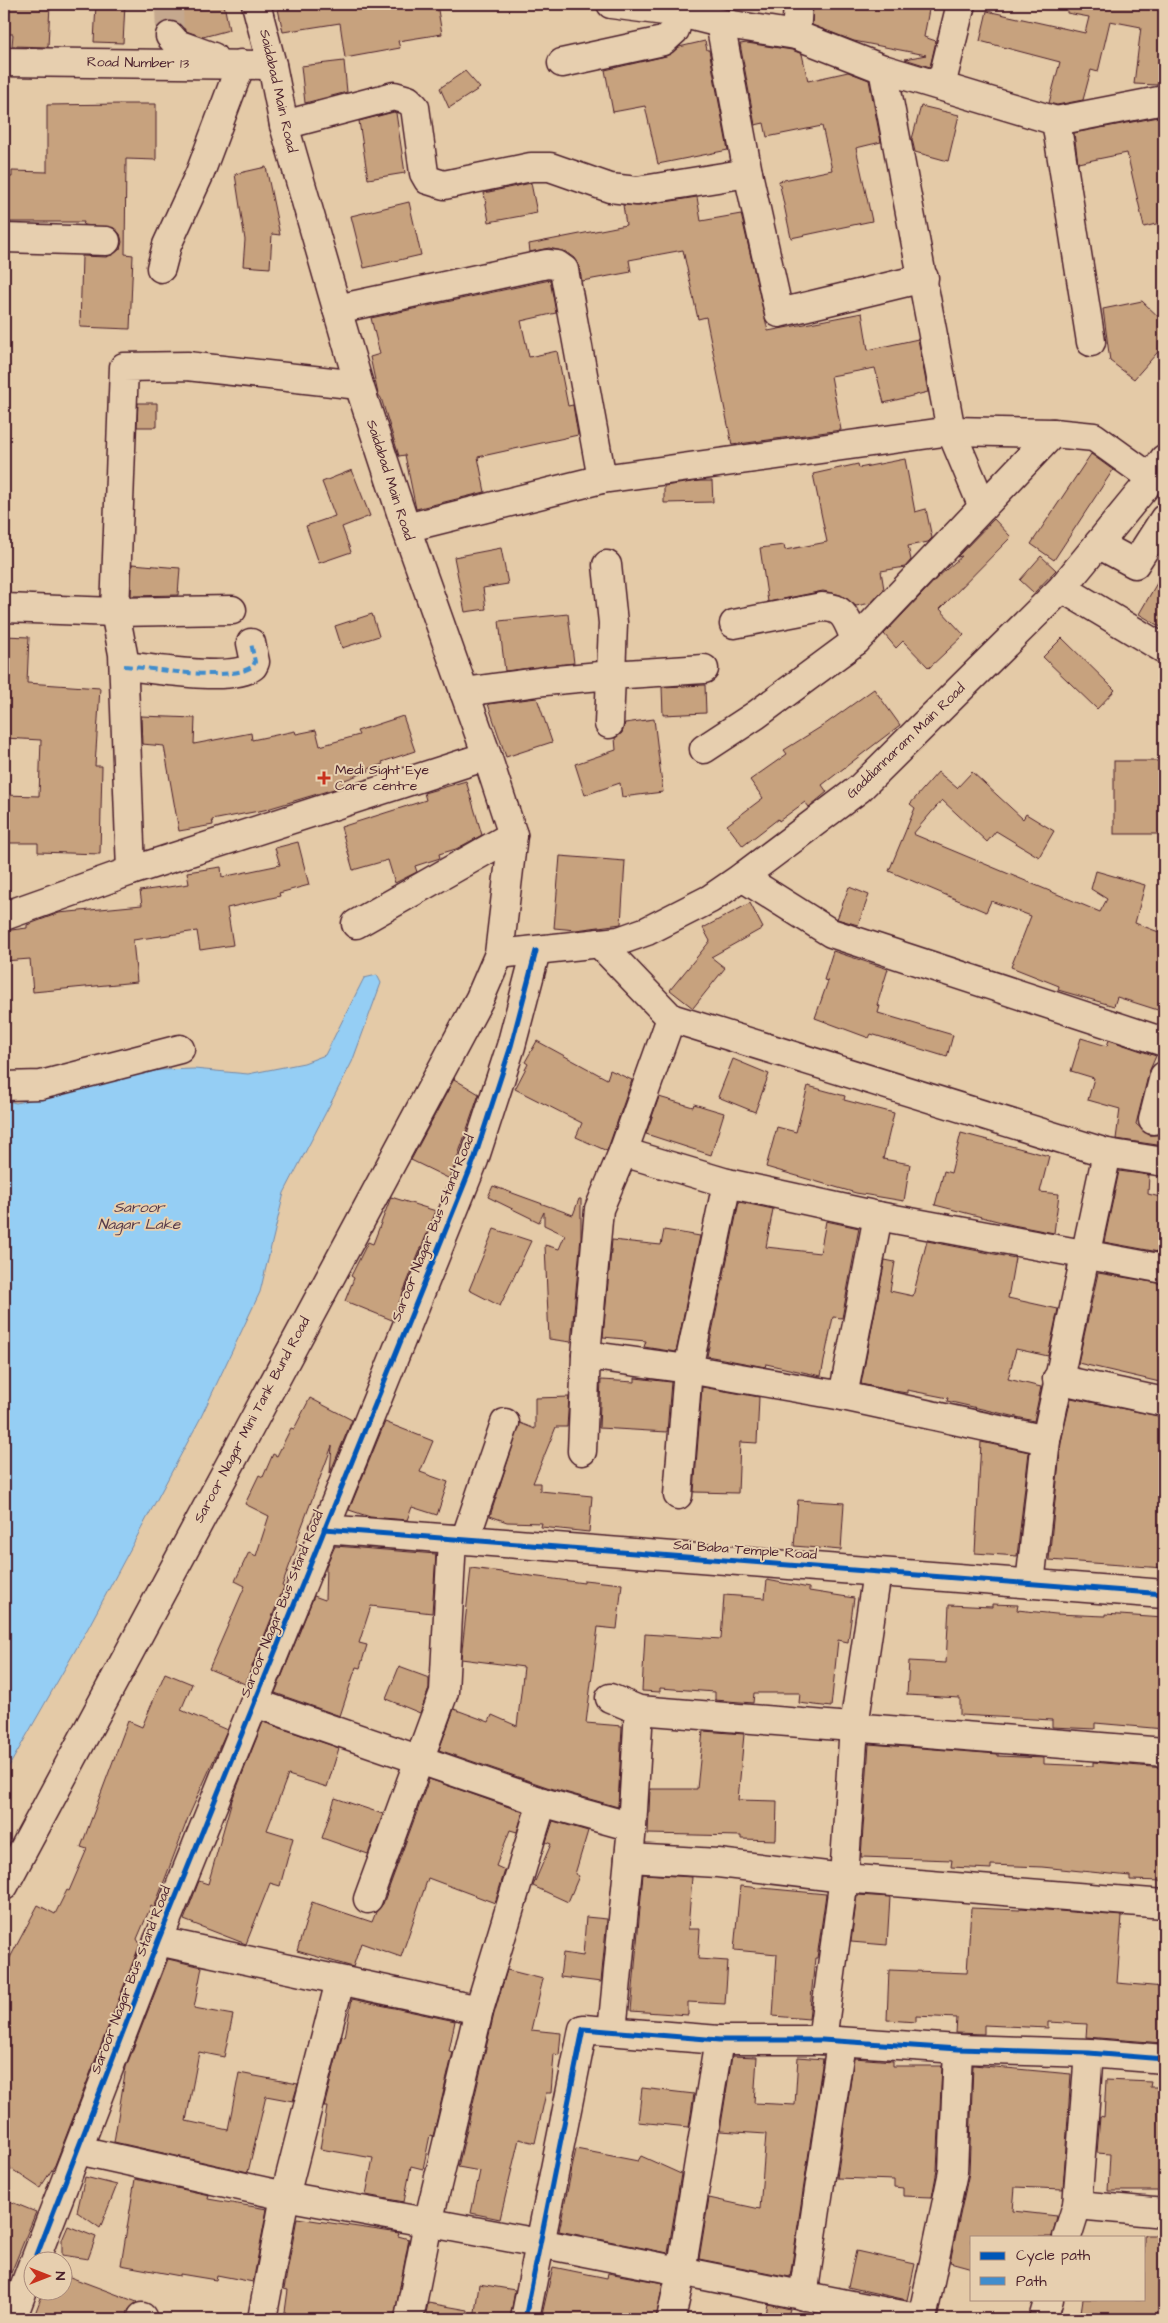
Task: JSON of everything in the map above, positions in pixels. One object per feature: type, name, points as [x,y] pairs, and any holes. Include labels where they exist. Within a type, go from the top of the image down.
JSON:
[{"type":"street","name":"Saidabad Main Road","points":[[256,4],[272,64],[284,125],[359,385],[406,528],[487,756],[512,835],[499,954]]},
{"type":"street","points":[[611,4],[680,13],[720,23],[796,35],[883,69],[1056,122],[1164,100]]},
{"type":"street","points":[[796,35],[798,4]]},
{"type":"street","points":[[941,86],[961,4]]},
{"type":"street","points":[[562,63],[663,41],[675,30],[680,13]]},
{"type":"street","points":[[720,23],[748,173],[779,313],[924,278]]},
{"type":"street","points":[[161,268],[167,246],[200,173],[237,64],[177,44],[170,36]]},
{"type":"street","name":"Road Number 13","points":[[4,62],[272,64]]},
{"type":"street","points":[[883,69],[952,431],[984,507]]},
{"type":"street","points":[[284,125],[394,96],[401,96],[415,107],[424,173],[428,180],[435,184],[444,185],[531,167],[550,167],[610,188],[637,191],[748,173]]},
{"type":"street","points":[[1056,122],[1090,342]]},
{"type":"street","points":[[4,238],[106,240]]},
{"type":"street","points":[[337,309],[547,264],[557,265],[564,270],[602,479]]},
{"type":"street","points":[[131,871],[124,666],[115,612],[124,367],[187,366],[359,385]]},
{"type":"street","points":[[406,528],[602,479],[952,431],[1053,433],[1094,437],[1158,468]]},
{"type":"street","points":[[704,749],[756,715],[856,641],[1053,433]]},
{"type":"street","name":"Gaddiannaram Main Road","points":[[499,954],[619,941],[647,931],[710,899],[742,877],[860,789],[1062,588],[1158,468]]},
{"type":"street","points":[[1098,544],[1135,564],[1164,519]]},
{"type":"street","points":[[607,564],[613,623],[612,676],[608,724]]},
{"type":"street","points":[[1062,588],[1164,649]]},
{"type":"street","points":[[734,624],[822,607],[833,607],[842,613],[856,641]]},
{"type":"street","points":[[4,608],[115,612],[232,610]]},
{"type":"street","points":[[124,666],[164,669],[200,675],[216,674],[253,666],[255,662],[251,643]]},
{"type":"street","points":[[464,692],[544,681],[704,670]]},
{"type":"street","points":[[4,916],[131,871],[487,756]]},
{"type":"street","points":[[356,924],[512,835]]},
{"type":"street","points":[[742,877],[831,933],[1164,1042]]},
{"type":"street","points":[[599,943],[671,1018],[1107,1153],[1164,1162]]},
{"type":"street","name":"Saroor Nagar Bus Stand Road","points":[[38,2250],[158,1941],[474,1160],[511,1046],[536,951]]},
{"type":"street","name":"Saroor Nagar Mini Tank Bund Road","points":[[4,1886],[480,998],[499,954]]},
{"type":"street","points":[[582,1451],[586,1355],[599,1209],[623,1152],[671,1018]]},
{"type":"street","points":[[4,1086],[41,1085],[180,1049]]},
{"type":"street","points":[[1153,1120],[1164,1076]]},
{"type":"street","points":[[623,1152],[727,1182],[878,1216],[1164,1269]]},
{"type":"street","points":[[1030,1584],[1046,1440],[1057,1379],[1107,1153]]},
{"type":"street","points":[[678,1494],[688,1369],[727,1182]]},
{"type":"street","points":[[843,1396],[878,1216]]},
{"type":"street","points":[[586,1355],[688,1369],[843,1396],[1046,1440]]},
{"type":"street","points":[[1057,1379],[1164,1402]]},
{"type":"street","points":[[368,1899],[444,1692],[459,1539],[505,1424]]},
{"type":"street","name":"Sai Baba Temple Road","points":[[324,1529],[1164,1594]]},
{"type":"street","points":[[814,2305],[854,1726],[877,1572]]},
{"type":"street","points":[[610,1698],[639,1710],[1164,1752]]},
{"type":"street","points":[[255,1703],[420,1758],[542,1802],[632,1827]]},
{"type":"street","points":[[612,2031],[632,1827],[639,1710]]},
{"type":"street","points":[[409,2319],[428,2223],[479,2010],[542,1802]]},
{"type":"street","points":[[629,1858],[718,1863],[844,1878],[1164,1904]]},
{"type":"street","points":[[158,1941],[479,2010]]},
{"type":"street","points":[[262,2319],[285,2196],[340,1981]]},
{"type":"street","points":[[525,2319],[583,2029],[718,2040],[832,2042],[958,2049],[1089,2053],[1164,2059]]},
{"type":"street","points":[[671,2319],[681,2272],[718,2040]]},
{"type":"street","points":[[78,2150],[285,2196],[539,2242],[681,2272],[814,2305],[922,2319],[953,2172],[958,2049]]},
{"type":"street","points":[[1067,2236],[1076,2205],[1089,2053]]},
{"type":"street","points":[[1076,2205],[1164,2213]]},
{"type":"street","points":[[12,2319],[22,2292]]},
{"type":"street","points":[[1043,2319],[1049,2300]]},
{"type":"water","name":"Saroor Nagar Lake","points":[[377,975],[381,983],[352,1062],[284,1193],[260,1292],[200,1419],[88,1628],[4,1775],[4,1100],[16,1103],[159,1070],[194,1069],[248,1074],[304,1063],[325,1055],[364,978]]},
{"type":"building","points":[[4,4],[50,4],[48,47],[12,46],[13,34],[4,34]]},
{"type":"building","points":[[96,4],[125,4],[123,43],[94,42]]},
{"type":"building","points":[[181,4],[224,4],[229,30],[203,37],[186,31],[182,26]]},
{"type":"building","points":[[308,4],[437,4],[442,34],[398,41],[400,48],[345,58],[340,23],[283,32],[278,9]]},
{"type":"building","points":[[813,4],[930,4],[924,37],[936,41],[930,67],[905,59],[926,55],[854,41],[812,25]]},
{"type":"building","points":[[1067,4],[1164,4],[1164,34],[1158,85],[1134,84],[1141,27],[1110,21],[1098,72],[1091,70],[1083,100],[1057,105],[1049,103],[1060,62],[980,41],[987,11],[1085,33],[1089,17],[1067,13]]},
{"type":"building","points":[[705,41],[707,50],[709,50],[728,150],[658,164],[645,106],[613,112],[605,70],[666,56],[679,47]]},
{"type":"building","points":[[747,43],[792,50],[802,54],[808,81],[848,72],[869,80],[881,142],[856,148],[872,221],[791,238],[779,181],[832,170],[822,126],[767,137],[764,123],[755,125],[740,44]]},
{"type":"building","points":[[344,61],[347,92],[305,103],[301,66]]},
{"type":"building","points":[[465,71],[480,88],[449,108],[440,88]]},
{"type":"building","points":[[156,104],[156,160],[126,159],[125,254],[133,255],[130,329],[80,327],[82,256],[106,257],[114,254],[120,249],[122,242],[120,234],[114,228],[83,225],[84,222],[4,222],[4,177],[12,177],[12,171],[47,172],[47,105]]},
{"type":"building","points":[[921,106],[959,115],[948,161],[915,152],[912,139]]},
{"type":"building","points":[[396,113],[405,173],[368,179],[359,121]]},
{"type":"building","points":[[1164,116],[1164,222],[1144,227],[1127,153],[1078,163],[1074,133]]},
{"type":"building","points":[[266,167],[280,235],[272,234],[270,268],[243,266],[245,240],[235,174]]},
{"type":"building","points":[[531,183],[537,213],[489,222],[484,193]]},
{"type":"building","points":[[697,197],[701,221],[741,214],[768,331],[862,313],[868,350],[918,339],[928,392],[884,403],[875,368],[831,376],[841,430],[732,445],[706,317],[698,319],[683,250],[629,260],[631,272],[582,281],[579,267],[574,258],[566,252],[549,248],[530,252],[529,244],[626,225],[623,205],[640,206]]},
{"type":"building","points":[[409,202],[421,255],[364,268],[351,216]]},
{"type":"building","points":[[550,280],[556,313],[521,321],[529,357],[557,351],[568,406],[573,405],[578,435],[478,457],[485,492],[416,509],[405,455],[399,456],[381,398],[378,394],[370,357],[380,354],[371,318]]},
{"type":"building","points":[[1142,301],[1164,322],[1164,345],[1134,379],[1110,361],[1103,309]]},
{"type":"building","points":[[138,403],[157,403],[157,427],[137,427]]},
{"type":"building","points":[[1091,454],[1113,470],[1054,560],[1031,544]]},
{"type":"building","points":[[905,459],[915,512],[926,509],[932,538],[928,542],[908,546],[911,560],[905,567],[881,571],[884,589],[871,603],[856,606],[841,595],[823,591],[768,602],[760,548],[784,545],[785,550],[827,542],[813,474],[858,464],[859,468]]},
{"type":"building","points":[[352,470],[370,516],[342,527],[351,552],[319,563],[306,526],[335,516],[322,482]]},
{"type":"building","points":[[712,481],[713,502],[664,503],[664,486]]},
{"type":"building","points":[[994,519],[1011,537],[940,609],[964,635],[929,668],[903,641],[896,648],[884,634],[939,576],[962,556],[957,557]]},
{"type":"building","points":[[501,548],[508,584],[483,588],[486,609],[465,612],[454,557]]},
{"type":"building","points":[[1041,556],[1056,570],[1034,593],[1020,580]]},
{"type":"building","points":[[132,564],[180,568],[178,595],[131,596]]},
{"type":"building","points":[[1164,571],[1164,629],[1139,614]]},
{"type":"building","points":[[372,614],[379,636],[342,648],[335,626]]},
{"type":"building","points":[[568,614],[574,663],[505,671],[499,621]]},
{"type":"building","points":[[4,636],[29,637],[27,683],[100,688],[95,766],[102,766],[100,854],[38,852],[38,843],[4,843],[4,795],[39,796],[41,740],[4,738]]},
{"type":"building","points":[[1062,638],[1115,690],[1097,709],[1043,657]]},
{"type":"building","points":[[705,685],[706,713],[663,715],[662,687]]},
{"type":"building","points":[[874,689],[900,725],[822,785],[827,792],[809,807],[805,802],[779,821],[778,819],[743,846],[727,825],[763,798],[750,780],[787,754],[784,750],[824,725]]},
{"type":"building","points":[[537,698],[552,742],[506,757],[488,704]]},
{"type":"building","points":[[141,716],[195,718],[194,744],[251,733],[252,740],[295,731],[296,734],[316,730],[320,746],[359,735],[357,731],[403,716],[415,751],[382,762],[383,764],[368,769],[369,771],[342,781],[344,786],[264,810],[212,820],[213,825],[179,831],[164,746],[142,744]]},
{"type":"building","points":[[654,719],[663,792],[622,797],[620,783],[585,795],[575,764],[616,750],[615,738],[622,733],[625,723]]},
{"type":"building","points":[[1114,761],[1164,761],[1164,834],[1114,834]]},
{"type":"building","points":[[938,772],[957,788],[972,772],[1023,819],[1026,814],[1054,831],[1039,857],[996,831],[987,842],[942,800],[913,834],[1100,912],[1107,899],[1091,889],[1096,871],[1145,885],[1135,923],[1164,934],[1164,1012],[1117,997],[1114,1006],[1058,990],[1059,986],[1011,967],[1031,916],[991,901],[986,912],[889,871],[915,808],[910,804]]},
{"type":"building","points":[[466,781],[482,835],[456,849],[439,854],[440,858],[415,866],[417,872],[395,883],[388,860],[353,870],[341,827],[426,800],[424,793]]},
{"type":"building","points":[[298,842],[309,885],[279,893],[280,896],[227,908],[233,945],[200,950],[197,931],[133,940],[137,982],[33,992],[30,959],[4,961],[4,931],[27,928],[27,925],[59,913],[142,905],[140,891],[189,884],[187,872],[221,867],[222,877],[280,865],[275,848]]},
{"type":"building","points":[[560,856],[625,861],[621,924],[576,930],[554,928]]},
{"type":"building","points":[[849,887],[869,895],[858,925],[837,919]]},
{"type":"building","points":[[750,903],[763,928],[711,957],[725,968],[693,1008],[670,990],[710,941],[703,928]]},
{"type":"building","points":[[833,951],[888,969],[877,1005],[880,1006],[878,1013],[953,1035],[947,1057],[871,1034],[869,1038],[815,1018],[828,981],[824,980]]},
{"type":"building","points":[[1081,1038],[1107,1046],[1109,1040],[1156,1056],[1149,1072],[1136,1124],[1149,1135],[1157,1135],[1164,1131],[1164,1146],[1116,1139],[1120,1109],[1088,1100],[1094,1078],[1071,1071]]},
{"type":"building","points":[[537,1041],[607,1079],[610,1070],[632,1080],[607,1151],[576,1137],[582,1123],[515,1089],[528,1064],[525,1062]]},
{"type":"building","points":[[733,1059],[769,1074],[755,1112],[718,1097]]},
{"type":"building","points":[[454,1079],[479,1094],[450,1179],[411,1160]]},
{"type":"building","points":[[808,1086],[845,1096],[844,1100],[894,1113],[883,1159],[910,1164],[904,1201],[856,1193],[766,1167],[777,1127],[796,1132]]},
{"type":"building","points":[[659,1097],[693,1107],[694,1104],[724,1113],[711,1155],[646,1134]]},
{"type":"building","points":[[961,1133],[1049,1156],[1040,1192],[1059,1194],[1054,1233],[1013,1225],[935,1205],[944,1171],[951,1173]]},
{"type":"building","points":[[1119,1171],[1149,1175],[1148,1194],[1164,1198],[1164,1253],[1104,1242]]},
{"type":"building","points":[[493,1186],[573,1215],[579,1199],[581,1199],[581,1237],[571,1342],[549,1339],[545,1245],[559,1249],[565,1235],[544,1225],[544,1212],[539,1222],[488,1197]]},
{"type":"building","points":[[391,1197],[436,1211],[392,1320],[345,1301],[354,1278],[351,1276],[368,1242],[373,1244]]},
{"type":"building","points":[[739,1202],[773,1209],[766,1247],[820,1253],[826,1221],[859,1228],[842,1318],[833,1317],[821,1376],[766,1364],[765,1367],[707,1356]]},
{"type":"building","points":[[494,1229],[531,1241],[500,1306],[469,1290]]},
{"type":"building","points":[[664,1230],[700,1236],[676,1352],[644,1347],[646,1341],[603,1337],[612,1240],[661,1245]]},
{"type":"building","points":[[927,1241],[1015,1258],[1008,1298],[1058,1309],[1048,1356],[1016,1349],[1008,1379],[1041,1387],[1034,1421],[947,1401],[948,1398],[907,1390],[907,1393],[894,1391],[861,1384],[885,1260],[895,1262],[890,1291],[913,1296]]},
{"type":"building","points":[[1098,1273],[1164,1284],[1164,1383],[1078,1363]]},
{"type":"building","points":[[635,1378],[671,1382],[667,1432],[599,1428],[601,1380],[635,1382]]},
{"type":"building","points":[[702,1387],[759,1397],[757,1443],[740,1442],[738,1493],[694,1492]]},
{"type":"building","points":[[569,1397],[567,1427],[556,1427],[533,1483],[540,1483],[540,1491],[592,1496],[589,1532],[541,1527],[542,1523],[507,1522],[490,1516],[520,1423],[535,1429],[535,1398]]},
{"type":"building","points":[[310,1398],[352,1420],[330,1473],[332,1446],[296,1542],[298,1542],[282,1586],[284,1587],[245,1684],[209,1669],[245,1586],[235,1581],[249,1552],[256,1556],[269,1516],[245,1504],[259,1475],[263,1477],[273,1454],[277,1456],[291,1428],[294,1429]]},
{"type":"building","points":[[1071,1398],[1164,1417],[1164,1568],[1049,1560],[1061,1442]]},
{"type":"building","points":[[385,1422],[433,1441],[420,1472],[448,1482],[437,1515],[412,1507],[407,1520],[370,1517],[349,1510]]},
{"type":"building","points":[[981,1442],[1029,1452],[1017,1556],[975,1553]]},
{"type":"building","points":[[798,1500],[844,1503],[841,1550],[794,1546]]},
{"type":"building","points":[[335,1546],[436,1554],[432,1613],[371,1606],[359,1643],[367,1645],[360,1668],[356,1667],[340,1716],[275,1693],[314,1596],[325,1600],[326,1566]]},
{"type":"building","points":[[471,1568],[584,1583],[584,1580],[622,1584],[617,1629],[598,1627],[586,1723],[622,1726],[618,1807],[547,1787],[439,1750],[454,1709],[489,1722],[492,1715],[517,1726],[524,1667],[461,1659]]},
{"type":"building","points":[[767,1580],[809,1588],[809,1591],[854,1598],[848,1642],[838,1640],[831,1707],[799,1703],[800,1693],[754,1693],[753,1703],[715,1700],[715,1692],[660,1688],[660,1692],[642,1691],[645,1634],[721,1639],[724,1595],[765,1598]]},
{"type":"building","points":[[992,1604],[1018,1605],[1017,1610],[1056,1614],[1105,1616],[1105,1614],[1164,1618],[1164,1729],[1095,1723],[1095,1729],[1052,1727],[1052,1720],[960,1715],[960,1698],[907,1695],[909,1661],[946,1663],[949,1605],[992,1607]]},
{"type":"building","points":[[399,1667],[429,1678],[429,1689],[420,1713],[386,1699]]},
{"type":"building","points":[[165,1673],[192,1684],[181,1710],[227,1730],[188,1818],[154,1908],[151,1906],[137,1939],[140,1944],[55,2165],[40,2188],[4,2164],[4,1969],[38,1905],[55,1914],[67,1890],[69,1891],[87,1849],[81,1847],[128,1721],[142,1727]]},
{"type":"building","points":[[263,1722],[339,1748],[327,1787],[288,1775],[267,1830],[293,1838],[280,1886],[270,1883],[246,1944],[184,1920],[199,1881],[208,1884],[232,1800]]},
{"type":"building","points":[[703,1731],[744,1734],[738,1800],[777,1801],[776,1840],[741,1839],[741,1836],[648,1834],[650,1789],[697,1789]]},
{"type":"building","points":[[869,1744],[998,1754],[998,1756],[1044,1758],[1044,1764],[1093,1766],[1093,1762],[1164,1768],[1162,1826],[1164,1826],[1164,1881],[1130,1880],[1130,1876],[1042,1867],[991,1865],[991,1869],[951,1867],[952,1860],[861,1857]]},
{"type":"building","points":[[429,1779],[523,1812],[517,1832],[510,1830],[496,1866],[505,1870],[495,1903],[428,1878],[401,1957],[361,1943],[353,1967],[297,1951],[312,1902],[372,1922],[376,1912],[383,1904]]},
{"type":"building","points":[[335,1798],[383,1814],[368,1854],[322,1838]]},
{"type":"building","points":[[553,1821],[588,1831],[575,1874],[579,1876],[568,1902],[533,1886],[551,1844],[546,1842]]},
{"type":"building","points":[[643,1874],[692,1877],[688,1929],[700,1929],[698,1959],[728,1961],[725,2004],[688,2002],[688,2015],[631,2011]]},
{"type":"building","points":[[740,1886],[826,1894],[817,1958],[815,1958],[809,2019],[773,2016],[777,1954],[734,1950]]},
{"type":"building","points":[[857,1895],[890,1897],[887,1945],[851,1942]]},
{"type":"building","points":[[971,1908],[1020,1910],[1021,1908],[1122,1916],[1117,1983],[1164,1987],[1163,2043],[1086,2037],[1087,2024],[1048,2022],[1048,2028],[984,2025],[984,2034],[956,2033],[957,2018],[916,2016],[916,2022],[887,2020],[889,1970],[967,1973]]},
{"type":"building","points":[[586,1917],[607,1919],[601,1982],[560,1977],[563,1953],[583,1956]]},
{"type":"building","points":[[168,1959],[202,1967],[194,2008],[233,2015],[224,2057],[199,2052],[186,2121],[228,2130],[239,2073],[298,2084],[293,2101],[266,2096],[248,2172],[114,2142],[126,2067]]},
{"type":"building","points":[[507,1970],[543,1979],[531,2030],[561,2033],[559,2055],[554,2054],[551,2093],[546,2093],[535,2143],[519,2139],[500,2219],[471,2213],[480,2171],[458,2167],[494,2014]]},
{"type":"building","points":[[352,1999],[455,2021],[449,2051],[453,2052],[433,2136],[430,2135],[423,2169],[411,2166],[404,2202],[366,2195],[373,2158],[320,2149],[327,2107],[324,2107],[342,2036],[345,2037]]},
{"type":"building","points":[[732,2056],[757,2057],[754,2103],[795,2105],[798,2057],[823,2059],[790,2277],[699,2259],[709,2198],[760,2209],[766,2134],[720,2131]]},
{"type":"building","points":[[854,2058],[893,2061],[893,2066],[942,2066],[937,2170],[932,2197],[903,2196],[903,2188],[894,2187],[894,2180],[837,2178]]},
{"type":"building","points":[[973,2065],[1071,2074],[1063,2189],[1015,2187],[1013,2211],[1057,2216],[1052,2236],[970,2236],[970,2267],[950,2262],[969,2173]]},
{"type":"building","points":[[1106,2080],[1151,2082],[1150,2087],[1164,2087],[1164,2191],[1108,2191],[1110,2154],[1097,2153],[1100,2116],[1104,2117]]},
{"type":"building","points":[[642,2088],[694,2094],[689,2127],[638,2122]]},
{"type":"building","points":[[576,2149],[638,2161],[641,2156],[681,2174],[668,2253],[559,2231]]},
{"type":"building","points":[[85,2177],[117,2185],[100,2228],[77,2212]]},
{"type":"building","points":[[135,2179],[209,2195],[208,2199],[267,2209],[253,2282],[217,2275],[216,2280],[180,2274],[180,2276],[121,2265]]},
{"type":"building","points":[[4,2199],[36,2212],[4,2290]]},
{"type":"building","points":[[297,2218],[399,2233],[398,2236],[409,2239],[394,2319],[284,2319],[288,2290],[284,2289]]},
{"type":"building","points":[[68,2226],[96,2237],[88,2259],[72,2257],[72,2250],[62,2250],[62,2240]]},
{"type":"building","points":[[1164,2235],[1164,2319],[1080,2319],[1083,2300],[1146,2300],[1146,2236],[1144,2236]]},
{"type":"building","points":[[856,2251],[915,2264],[907,2300],[848,2287]]},
{"type":"building","points":[[553,2267],[607,2278],[608,2273],[663,2283],[656,2319],[541,2319]]},
{"type":"building","points":[[72,2278],[137,2302],[129,2309],[126,2319],[33,2319],[40,2300],[72,2300]]},
{"type":"building","points":[[479,2284],[515,2290],[510,2319],[474,2319]]},
{"type":"building","points":[[428,2303],[468,2310],[468,2319],[425,2319]]},
{"type":"building","points":[[768,2304],[790,2309],[787,2319],[765,2319]]},
{"type":"tunnel","points":[[169,4],[170,36]]},
{"type":"marked path","points":[[124,666],[210,674],[243,671],[253,666],[255,662],[251,643]]},
{"type":"cycle path","points":[[39,2250],[158,1941],[474,1160],[511,1046],[536,951]]},
{"type":"cycle path","points":[[324,1529],[1164,1594]]},
{"type":"cycle path","points":[[525,2319],[583,2029],[719,2040],[822,2040],[958,2049],[1089,2053],[1164,2059]]},
{"type":"place","name":"Medi Sight Eye Care centre","points":[[324,778]]}]
